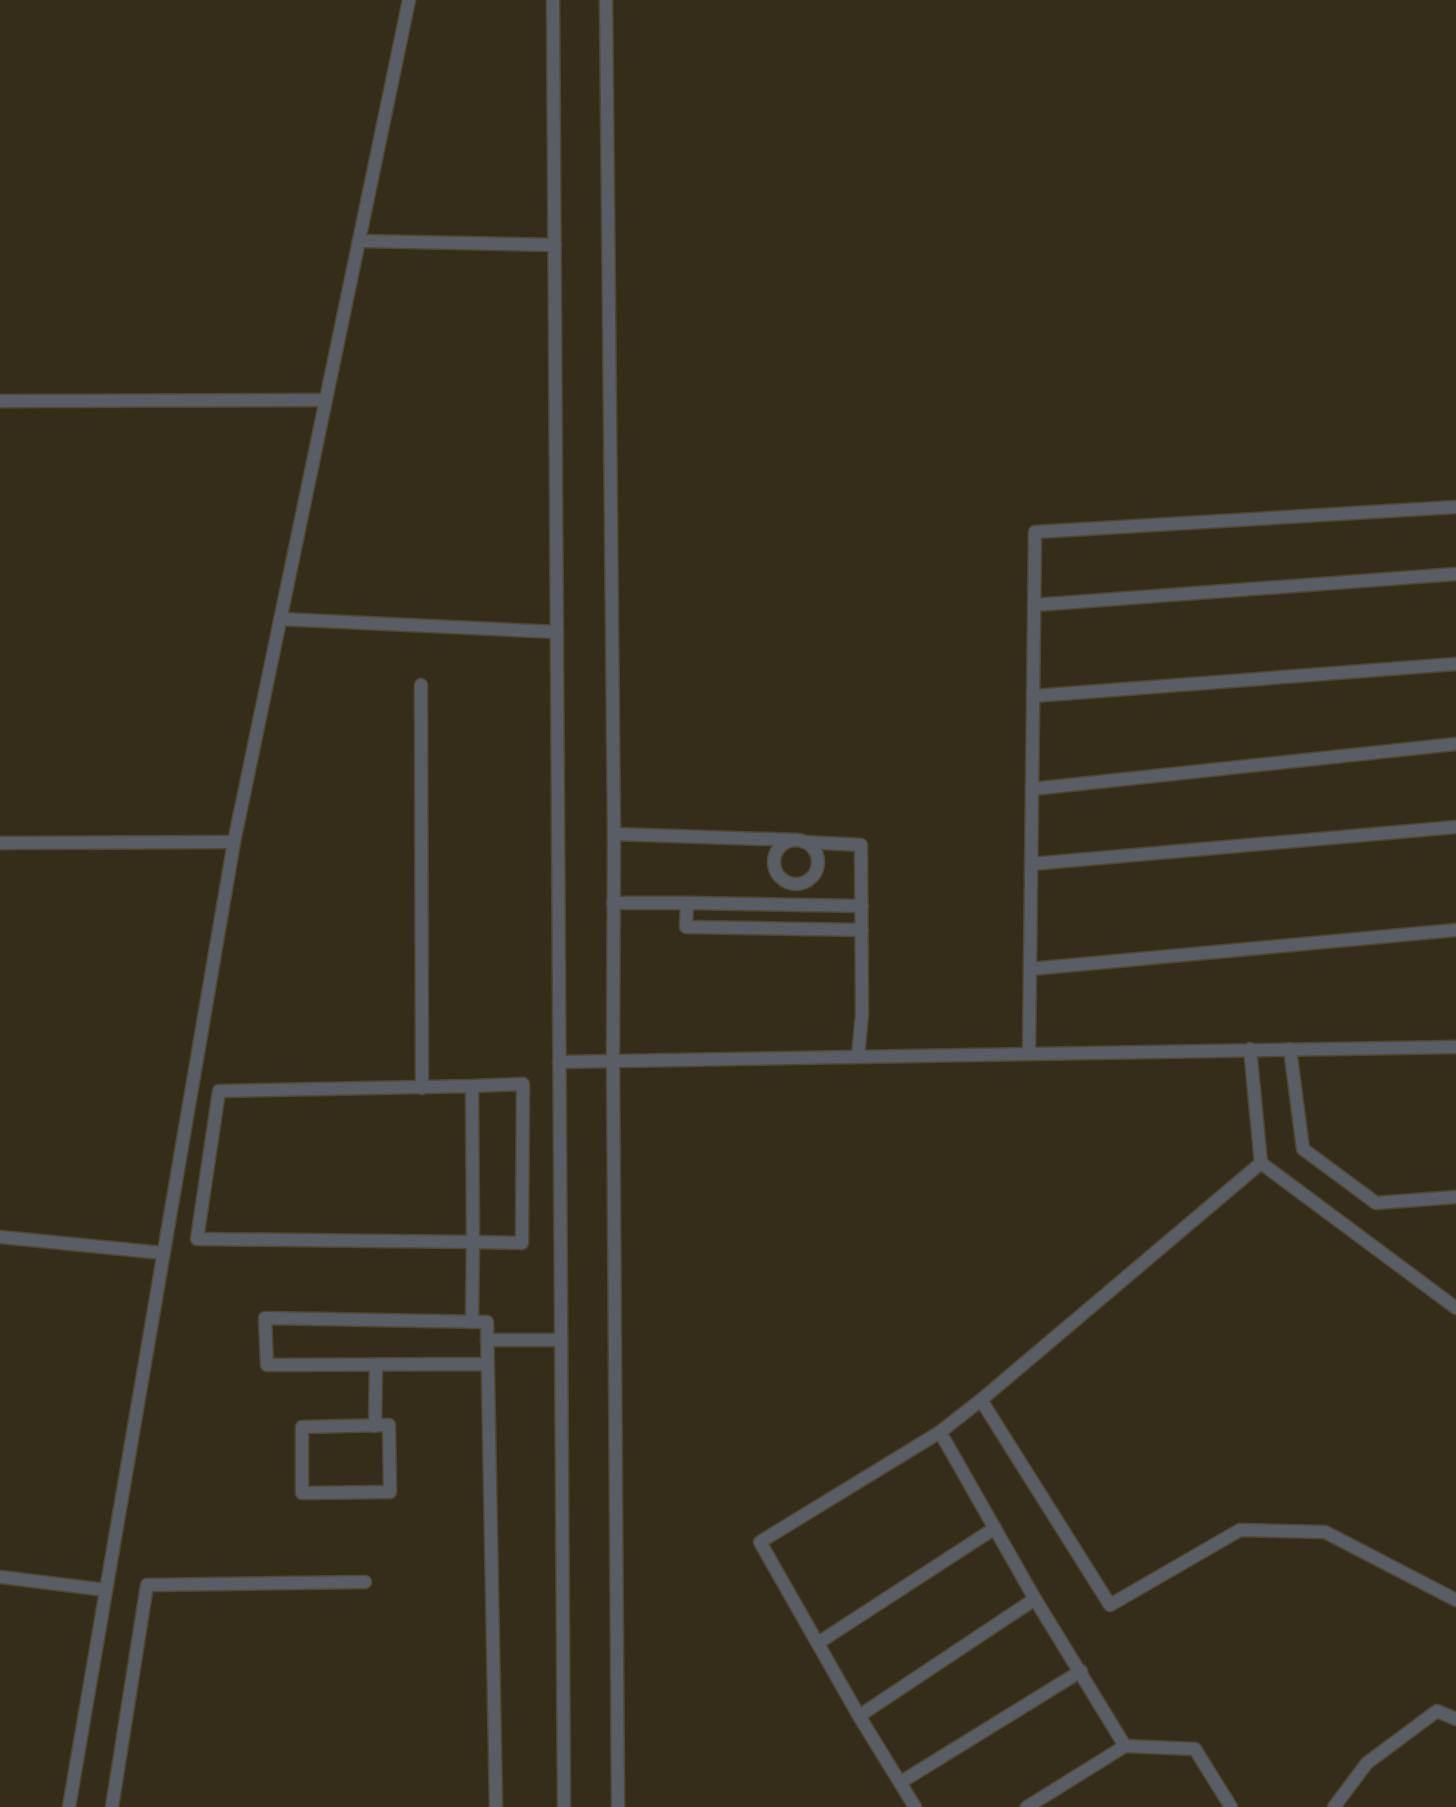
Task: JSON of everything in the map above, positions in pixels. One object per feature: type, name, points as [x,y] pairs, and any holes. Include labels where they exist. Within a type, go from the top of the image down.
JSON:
[{"type":"street","points":[[69,1807],[234,842],[408,0]]},
{"type":"street","points":[[553,0],[564,1807]]},
{"type":"street","points":[[606,0],[614,834],[613,1060],[618,1807]]},
{"type":"street","points":[[359,240],[555,245]]},
{"type":"street","points":[[0,401],[326,400]]},
{"type":"street","points":[[1029,1053],[1035,532],[1456,507]]},
{"type":"street","points":[[1034,605],[1456,574]]},
{"type":"street","points":[[280,619],[557,632]]},
{"type":"street","points":[[1033,696],[1456,664]]},
{"type":"street","points":[[420,685],[422,1088]]},
{"type":"street","points":[[1032,789],[1456,744]]},
{"type":"street","points":[[1032,864],[1456,827]]},
{"type":"street","points":[[614,834],[861,845],[862,1014],[858,1056]]},
{"type":"street","points":[[789,841],[800,841],[816,852],[818,868],[808,882],[797,884],[783,880],[778,875],[774,865],[774,858],[779,848],[789,841]]},
{"type":"street","points":[[0,843],[234,842]]},
{"type":"street","points":[[797,884],[797,905]]},
{"type":"street","points":[[613,903],[862,906]]},
{"type":"street","points":[[687,903],[686,927],[862,930]]},
{"type":"street","points":[[1030,969],[1456,930]]},
{"type":"street","points":[[559,1062],[1290,1048],[1456,1047]]},
{"type":"street","points":[[1290,1048],[1303,1149],[1376,1203],[1456,1197]]},
{"type":"street","points":[[1250,1049],[1261,1163],[1456,1308]]},
{"type":"street","points":[[523,1084],[522,1242],[197,1238],[219,1091],[422,1088],[523,1084]]},
{"type":"street","points":[[472,1086],[472,1322]]},
{"type":"street","points":[[915,1807],[859,1716],[760,1542],[940,1432],[981,1400],[1261,1163]]},
{"type":"street","points":[[0,1237],[163,1253]]},
{"type":"street","points":[[487,1364],[267,1365],[266,1318],[487,1322],[496,1807]]},
{"type":"street","points":[[487,1340],[561,1340]]},
{"type":"street","points":[[375,1426],[376,1365]]},
{"type":"street","points":[[981,1400],[1110,1605],[1240,1530],[1325,1532],[1456,1600]]},
{"type":"street","points":[[375,1426],[389,1426],[390,1492],[302,1494],[302,1428],[375,1426]]},
{"type":"street","points":[[940,1432],[1035,1599],[1125,1746]]},
{"type":"street","points":[[818,1643],[995,1528]]},
{"type":"street","points":[[0,1577],[106,1590]]},
{"type":"street","points":[[112,1807],[147,1585],[365,1582]]},
{"type":"street","points":[[859,1716],[1035,1599]]},
{"type":"street","points":[[901,1782],[1081,1672]]},
{"type":"street","points":[[1334,1807],[1366,1763],[1437,1711],[1456,1719]]},
{"type":"street","points":[[1026,1807],[1125,1746],[1195,1749],[1231,1807]]}]
